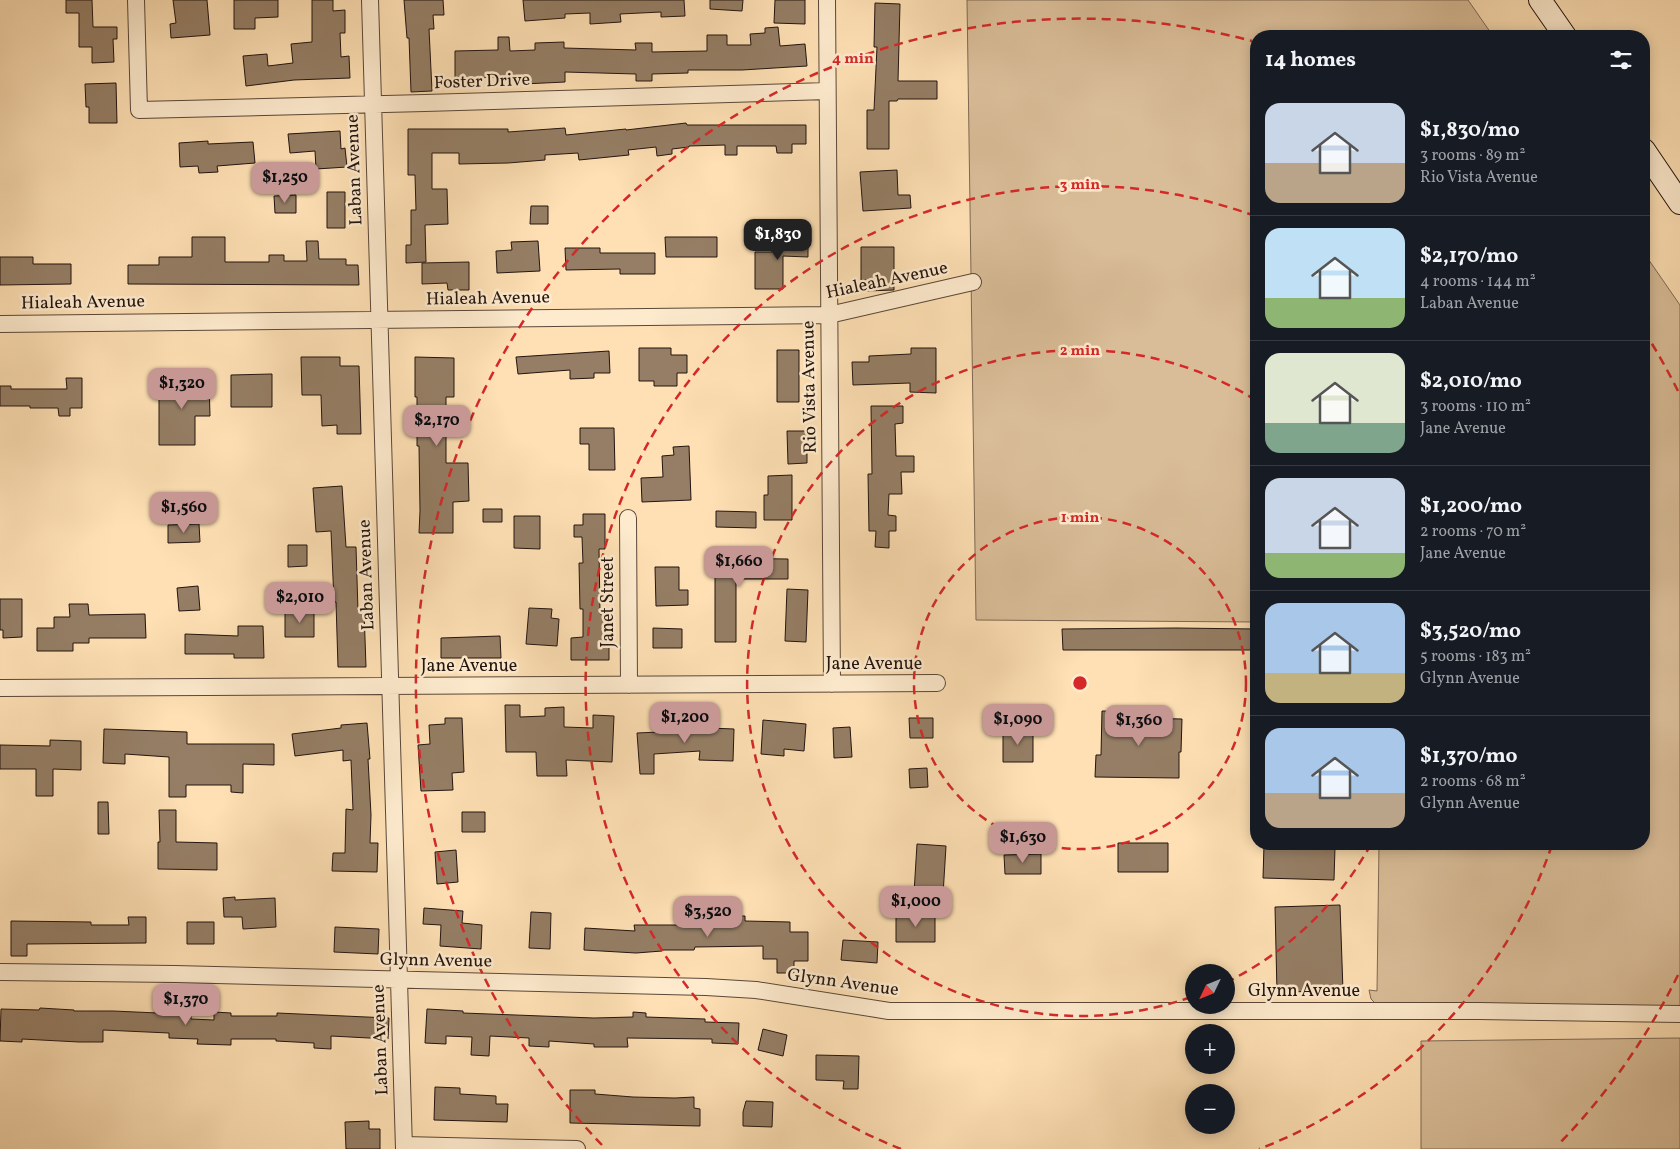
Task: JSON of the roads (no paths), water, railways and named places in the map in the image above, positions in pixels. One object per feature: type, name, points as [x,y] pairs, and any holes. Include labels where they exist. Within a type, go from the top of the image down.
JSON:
[{"type":"street","name":"Foster Drive","points":[[136,0],[139,110],[827,91]]},
{"type":"street","name":"Laban Avenue","points":[[370,0],[404,1147]]},
{"type":"street","name":"Rio Vista Avenue","points":[[827,0],[832,684]]},
{"type":"street","points":[[1540,0],[1561,30]]},
{"type":"street","points":[[1650,159],[1680,202]]},
{"type":"street","name":"Hialeah Avenue","points":[[0,324],[829,315],[973,282]]},
{"type":"street","name":"Janet Street","points":[[628,518],[629,685]]},
{"type":"street","name":"Jane Avenue","points":[[0,688],[937,683]]},
{"type":"street","name":"Glynn Avenue","points":[[0,972],[706,987],[756,990],[889,1011],[1479,1011],[1680,1014]]},
{"type":"street","points":[[404,1147],[578,1149]]}]
